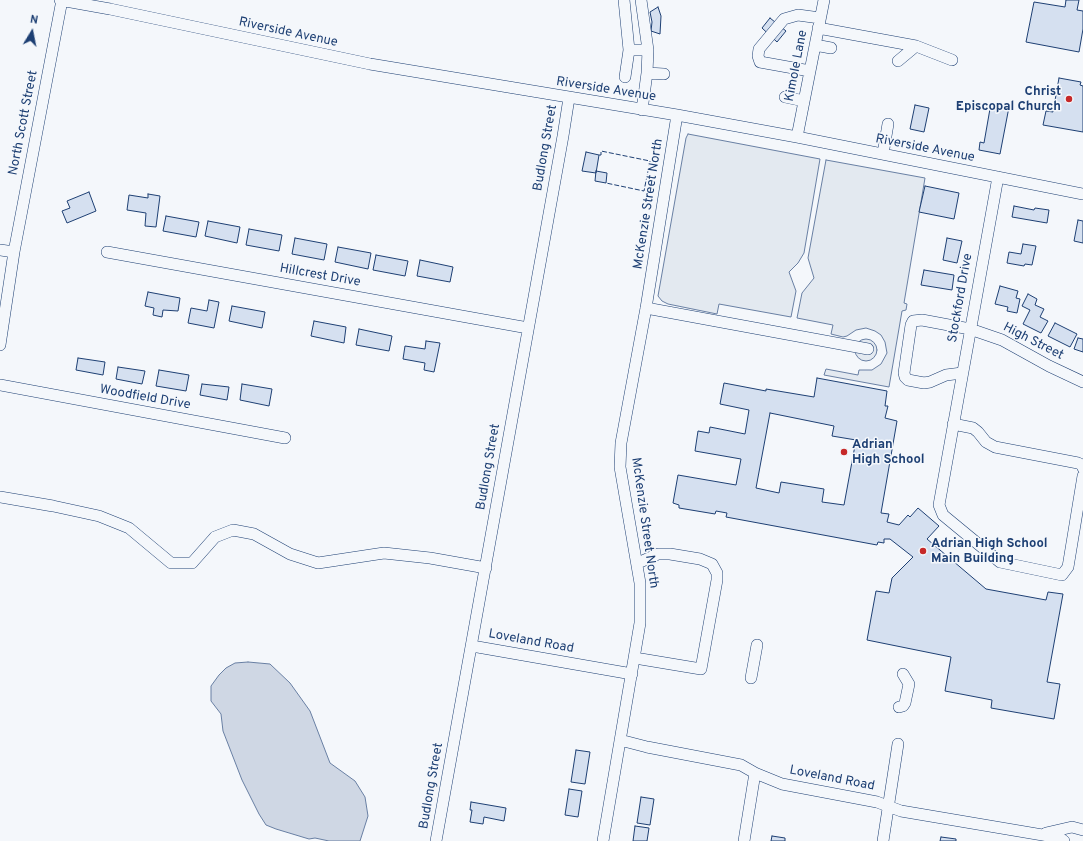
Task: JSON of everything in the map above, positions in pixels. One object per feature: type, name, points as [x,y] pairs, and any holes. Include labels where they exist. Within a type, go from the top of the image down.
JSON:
[{"type":"street","name":"Riverside Avenue","points":[[61,0],[370,64],[678,115],[1083,194]]},
{"type":"street","name":"North Scott Street","points":[[0,345],[14,255],[61,0]]},
{"type":"street","points":[[624,0],[629,50],[625,77]]},
{"type":"street","points":[[641,0],[648,50],[642,110]]},
{"type":"street","name":"Kimole Lane","points":[[797,137],[824,0]]},
{"type":"street","points":[[810,71],[760,62],[758,56],[759,49],[784,19],[798,15],[819,23],[916,46],[952,60]]},
{"type":"street","points":[[815,45],[831,48]]},
{"type":"street","points":[[898,61],[916,46]]},
{"type":"street","points":[[629,50],[648,50]]},
{"type":"street","points":[[647,72],[664,74]]},
{"type":"street","points":[[785,97],[804,101]]},
{"type":"street","name":"Budlong Street","points":[[436,841],[569,98]]},
{"type":"street","name":"McKenzie Street North","points":[[603,841],[632,674],[640,623],[641,605],[638,563],[628,519],[620,467],[621,443],[646,308],[678,115]]},
{"type":"street","points":[[882,154],[888,124]]},
{"type":"street","name":"Stockford Drive","points":[[998,177],[939,505],[944,515],[1000,562],[1062,575],[1068,567],[1083,476]]},
{"type":"street","points":[[0,250],[14,255]]},
{"type":"street","name":"Hillcrest Drive","points":[[107,252],[528,328]]},
{"type":"street","points":[[0,256],[14,255]]},
{"type":"street","points":[[646,308],[868,350]]},
{"type":"street","name":"High Street","points":[[962,373],[946,375],[924,383],[908,380],[904,373],[910,330],[913,321],[922,320],[970,329],[1002,340],[1049,366],[1083,382]]},
{"type":"street","name":"Woodfield Drive","points":[[0,385],[285,438]]},
{"type":"street","points":[[953,424],[972,428],[978,432],[986,442],[995,447],[1078,463],[1083,468]]},
{"type":"street","points":[[0,497],[99,516],[128,528],[171,563],[192,563],[215,537],[233,530],[254,534],[290,554],[318,563],[384,552],[430,558],[486,568]]},
{"type":"street","points":[[634,658],[701,669],[717,580],[716,568],[712,564],[700,559],[670,554],[658,554],[638,563]]},
{"type":"street","points":[[751,678],[757,645]]},
{"type":"street","name":"Loveland Road","points":[[472,646],[632,674]]},
{"type":"street","points":[[899,707],[903,706],[905,703],[908,684],[903,674]]},
{"type":"street","name":"Loveland Road","points":[[620,740],[647,747],[741,765],[755,773],[782,784],[877,802],[902,811],[1041,834],[1060,838],[1064,841]]},
{"type":"street","points":[[883,841],[898,744]]},
{"type":"street","points":[[744,841],[755,773]]},
{"type":"street","points":[[1041,834],[1072,827],[1083,830]]},
{"type":"shaded area","points":[[688,134],[820,159],[804,253],[798,263],[789,272],[796,291],[791,317],[719,304],[717,314],[668,304],[662,301],[658,296],[686,138]]},
{"type":"shaded area","points":[[826,160],[925,178],[904,303],[907,304],[906,310],[902,311],[889,387],[824,375],[826,369],[858,375],[859,370],[872,370],[881,364],[887,353],[885,342],[881,335],[866,328],[856,330],[843,337],[831,334],[833,325],[797,318],[802,293],[814,278],[808,258]]},
{"type":"shaded area","points":[[866,339],[874,342],[877,350],[874,358],[866,361],[858,358],[855,350],[858,342]]},
{"type":"shaded area","points":[[248,662],[270,664],[290,683],[310,711],[330,763],[355,781],[365,797],[368,816],[360,841],[329,841],[315,838],[309,839],[266,825],[259,814],[242,780],[223,731],[221,714],[211,701],[211,686],[219,675],[226,668],[235,663]]},
{"type":"building","points":[[1066,0],[1079,0],[1077,10],[1083,11],[1083,29],[1079,52],[1026,42],[1034,2],[1065,7]]},
{"type":"building","points":[[658,7],[661,16],[660,34],[651,31],[652,22],[650,12]]},
{"type":"building","points":[[770,18],[786,31],[777,42],[762,28]]},
{"type":"building","name":"Christ Episcopal Church","points":[[1059,78],[1081,82],[1080,85],[1083,86],[1083,132],[1043,125],[1046,111],[1053,112]]},
{"type":"building","points":[[991,103],[1009,107],[1000,154],[979,150],[980,142],[984,143]]},
{"type":"building","points":[[915,105],[929,108],[924,132],[910,129]]},
{"type":"building","points":[[586,152],[599,155],[596,173],[582,171]]},
{"type":"building","points":[[596,171],[607,173],[606,183],[595,181]]},
{"type":"building","points":[[925,186],[959,193],[954,219],[919,212]]},
{"type":"building","points":[[89,192],[96,211],[67,223],[62,211],[70,208],[67,201]]},
{"type":"building","points":[[148,194],[160,196],[156,227],[145,226],[146,213],[127,210],[129,195],[148,198]]},
{"type":"building","points":[[1014,206],[1034,210],[1035,208],[1049,210],[1047,223],[1012,217]]},
{"type":"building","points":[[166,216],[199,222],[196,237],[163,231]]},
{"type":"building","points":[[1078,220],[1083,221],[1083,243],[1074,241]]},
{"type":"building","points":[[208,221],[240,227],[237,243],[205,236]]},
{"type":"building","points":[[249,229],[282,235],[279,251],[246,245]]},
{"type":"building","points":[[295,238],[327,244],[324,260],[292,254]]},
{"type":"building","points":[[947,238],[962,241],[957,263],[943,260]]},
{"type":"building","points":[[1023,244],[1036,246],[1032,265],[1025,264],[1024,266],[1007,263],[1009,252],[1021,254]]},
{"type":"building","points":[[338,247],[371,253],[368,269],[335,262]]},
{"type":"building","points":[[376,255],[408,261],[405,276],[373,270]]},
{"type":"building","points":[[420,260],[453,267],[450,282],[417,276]]},
{"type":"building","points":[[924,270],[954,275],[952,290],[921,285]]},
{"type":"building","points":[[1000,286],[1018,291],[1016,298],[1020,299],[1017,313],[1007,311],[1008,307],[995,304]]},
{"type":"building","points":[[148,292],[180,298],[178,311],[163,310],[162,317],[153,315],[154,308],[145,306]]},
{"type":"building","points":[[1028,294],[1037,299],[1035,305],[1044,309],[1040,317],[1048,321],[1041,333],[1023,324],[1030,310],[1022,306]]},
{"type":"building","points":[[209,300],[219,302],[214,328],[188,323],[191,308],[207,311]]},
{"type":"building","points":[[232,306],[265,312],[262,328],[229,321]]},
{"type":"building","points":[[314,321],[346,327],[344,343],[311,336]]},
{"type":"building","points":[[1055,323],[1077,334],[1070,347],[1048,336]]},
{"type":"building","points":[[359,329],[392,336],[389,351],[356,345]]},
{"type":"building","points":[[1078,338],[1083,339],[1083,352],[1074,349]]},
{"type":"building","points":[[426,341],[440,343],[434,372],[424,370],[425,363],[403,359],[405,346],[425,349]]},
{"type":"building","points":[[78,358],[105,362],[103,375],[76,370]]},
{"type":"building","points":[[118,367],[145,371],[142,384],[116,379]]},
{"type":"building","points":[[159,370],[189,375],[186,391],[156,386]]},
{"type":"building","name":"Adrian High School Main Building","points":[[817,378],[887,391],[885,406],[888,406],[885,418],[897,421],[881,513],[889,514],[887,522],[899,525],[908,515],[910,517],[918,508],[939,526],[927,539],[986,589],[1046,600],[1048,592],[1063,594],[1047,682],[1060,684],[1054,719],[991,708],[992,700],[945,691],[951,657],[867,640],[876,591],[889,593],[892,578],[913,557],[890,539],[884,539],[884,543],[878,542],[877,545],[726,517],[727,513],[716,511],[715,514],[679,508],[679,505],[673,503],[678,475],[736,485],[741,459],[695,451],[698,431],[709,433],[710,427],[745,434],[749,410],[720,404],[724,383],[766,391],[766,389],[814,397]],"holes":[[[770,413],[834,426],[832,436],[856,440],[844,505],[822,502],[824,489],[781,482],[779,493],[756,488]]]},
{"type":"building","points":[[202,384],[229,387],[227,400],[200,395]]},
{"type":"building","points":[[242,384],[272,389],[269,406],[240,400]]},
{"type":"building","points":[[576,750],[590,752],[585,784],[571,782]]},
{"type":"building","points":[[569,789],[582,791],[578,817],[565,815]]},
{"type":"building","points":[[641,797],[654,799],[650,825],[637,823]]},
{"type":"building","points":[[471,802],[506,808],[504,821],[484,817],[483,824],[470,822],[472,810],[470,810]]},
{"type":"building","points":[[635,826],[649,828],[647,841],[633,841]]},
{"type":"building","points":[[772,836],[785,838],[785,841],[771,841]]},
{"type":"building","points":[[941,837],[956,839],[956,841],[940,841]]},
{"type":"fence","points":[[599,155],[601,155],[601,151],[650,161],[644,191],[606,183]]},
{"type":"place","name":"Christ Episcopal Church","points":[[1069,99]]},
{"type":"place","name":"Adrian High School","points":[[844,452]]},
{"type":"place","name":"Adrian High School Main Building","points":[[923,551]]}]
